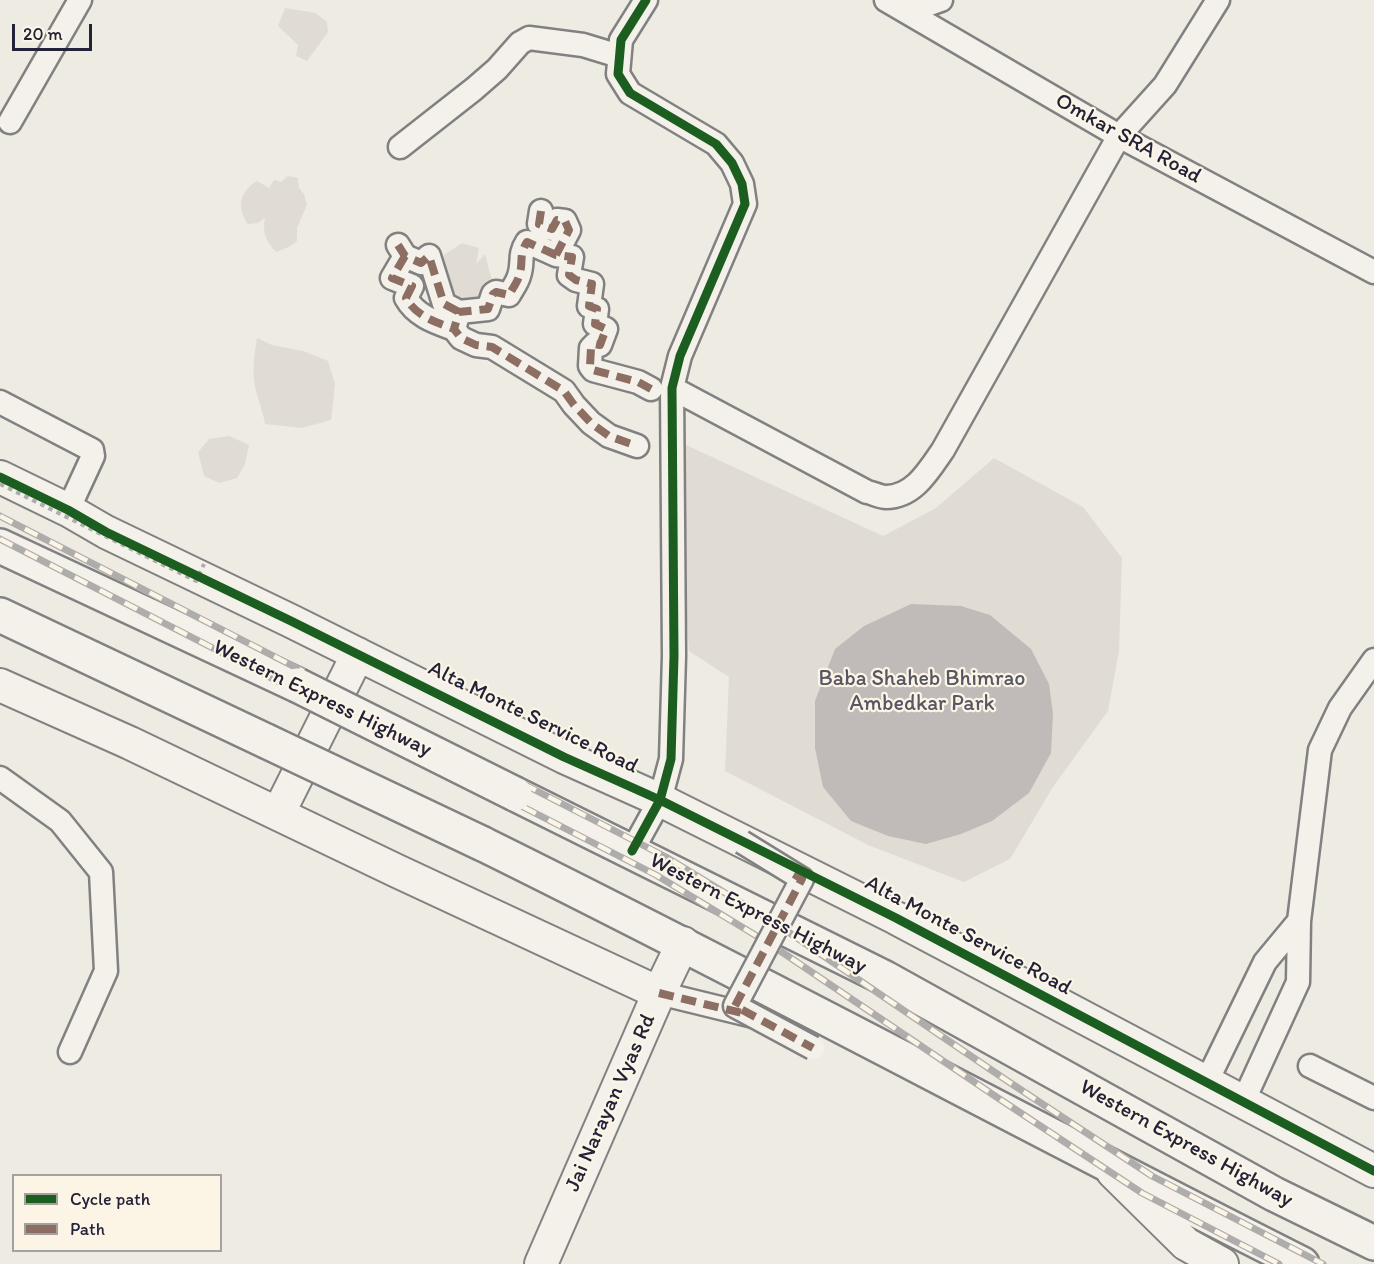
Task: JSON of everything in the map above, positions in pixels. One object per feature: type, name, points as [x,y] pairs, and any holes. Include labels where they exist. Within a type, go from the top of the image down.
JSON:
[{"type":"highway","name":"Western Express Highway","points":[[0,546],[297,685],[885,978],[1274,1194],[1374,1243]]},
{"type":"highway","points":[[0,615],[483,844],[683,943],[1106,1165],[1302,1264]]},
{"type":"highway","points":[[1205,1215],[1228,1169]]},
{"type":"street","points":[[10,122],[80,0]]},
{"type":"street","points":[[632,851],[660,800],[671,759],[674,668],[661,388],[680,356],[745,204],[742,184],[732,163],[716,144],[630,93],[618,74],[621,40],[646,0]]},
{"type":"street","name":"Omkar SRA Road","points":[[886,0],[1119,135],[1374,272]]},
{"type":"street","points":[[907,12],[941,0]]},
{"type":"street","points":[[637,446],[609,436],[591,423],[564,391],[492,347],[476,345],[461,338],[456,321],[444,304],[429,256],[421,263],[402,251],[392,278],[412,286],[406,298],[412,308],[428,319],[456,321],[488,309],[493,294],[496,292],[509,295],[519,276],[522,263],[520,254],[526,242],[556,255],[572,257],[569,275],[576,280],[592,284],[588,300],[589,306],[597,309],[595,324],[606,329],[600,345],[595,344],[591,348],[590,366],[593,370],[661,388],[867,492],[885,497],[907,492],[922,479],[943,450],[1119,135],[1165,85],[1218,0]]},
{"type":"street","points":[[400,147],[474,89],[497,69],[520,43],[529,38],[583,45],[619,56]]},
{"type":"street","points":[[541,211],[539,224],[552,229],[557,220],[565,220],[569,230],[556,255]]},
{"type":"street","points":[[0,402],[92,450],[93,456],[68,510]]},
{"type":"street","name":"Alta Monte Service Road","points":[[0,477],[68,510],[106,532],[564,757],[660,800],[896,918],[1374,1171]]},
{"type":"street","points":[[278,814],[358,654]]},
{"type":"street","points":[[1243,1102],[1298,982],[1299,921],[1320,750],[1340,708],[1374,660]]},
{"type":"street","points":[[0,685],[130,742],[659,993],[753,1016]]},
{"type":"street","points":[[0,778],[60,820],[101,872],[106,971],[70,1052]]},
{"type":"street","points":[[742,842],[802,879],[735,1006],[813,1048]]},
{"type":"street","points":[[1206,1083],[1265,962],[1299,921]]},
{"type":"street","name":"Jai Narayan Vyas Rd","points":[[541,1264],[683,943]]},
{"type":"street","points":[[1310,1066],[1374,1098]]},
{"type":"street","points":[[1106,1165],[1186,1244],[1222,1264]]},
{"type":"path","points":[[0,484],[196,581],[204,564]]},
{"type":"green space","points":[[285,8],[316,13],[327,22],[328,32],[307,61],[296,56],[298,45],[278,26]]},
{"type":"green space","points":[[288,176],[298,178],[299,188],[304,194],[307,205],[297,228],[297,241],[276,252],[266,236],[265,218],[258,223],[248,224],[241,205],[247,190],[257,181],[269,188],[274,180],[281,182]]},
{"type":"green space","points":[[462,243],[479,248],[476,264],[485,254],[491,277],[495,283],[483,303],[462,307],[439,292],[444,255]]},
{"type":"green space","points":[[257,338],[272,345],[303,351],[328,361],[335,384],[331,420],[302,428],[265,424],[254,381]]},
{"type":"green space","points":[[229,436],[249,445],[245,464],[237,478],[220,483],[204,476],[198,452],[209,439]]},
{"type":"green space","name":"Baba Shaheb Bhimrao Ambedkar Park","points":[[673,439],[883,536],[936,508],[994,458],[1083,507],[1122,558],[1119,651],[1108,711],[1053,787],[1010,859],[964,882],[868,845],[725,771],[729,677],[689,651]]},
{"type":"shaded area","points":[[911,604],[961,606],[990,615],[1031,649],[1049,684],[1053,714],[1051,753],[1029,793],[992,821],[961,834],[926,844],[888,836],[851,821],[823,787],[815,748],[815,701],[835,649],[864,626]]},
{"type":"railway","points":[[0,516],[666,857],[781,927],[1152,1176],[1323,1264]]},
{"type":"railway","points":[[0,539],[656,875],[770,944],[1142,1193],[1279,1264]]},
{"type":"marked path","points":[[541,211],[539,224],[552,229],[557,220],[565,221],[569,230],[556,255],[572,257],[569,275],[576,280],[592,284],[589,306],[597,309],[595,324],[606,329],[600,345],[595,344],[591,348],[590,366],[593,370],[638,382],[651,389]]},
{"type":"marked path","points":[[556,255],[527,242],[523,251],[519,276],[509,295],[496,292],[493,294],[488,309],[459,312],[454,329],[461,338],[476,345],[492,347],[564,391],[591,423],[609,436],[637,446]]},
{"type":"marked path","points":[[398,245],[405,256],[421,263],[429,256],[444,304],[459,312]]},
{"type":"marked path","points":[[405,256],[392,278],[412,286],[406,298],[415,309],[427,318],[454,329]]},
{"type":"marked path","points":[[794,874],[802,879],[735,1006],[813,1048]]},
{"type":"marked path","points":[[659,993],[742,1013]]},
{"type":"cycle path","points":[[632,851],[660,800],[671,759],[674,656],[672,388],[680,356],[745,204],[742,184],[732,163],[716,144],[630,93],[618,74],[621,40],[646,0]]},
{"type":"cycle path","points":[[0,477],[68,510],[106,532],[564,757],[660,800],[896,918],[1374,1171]]}]
